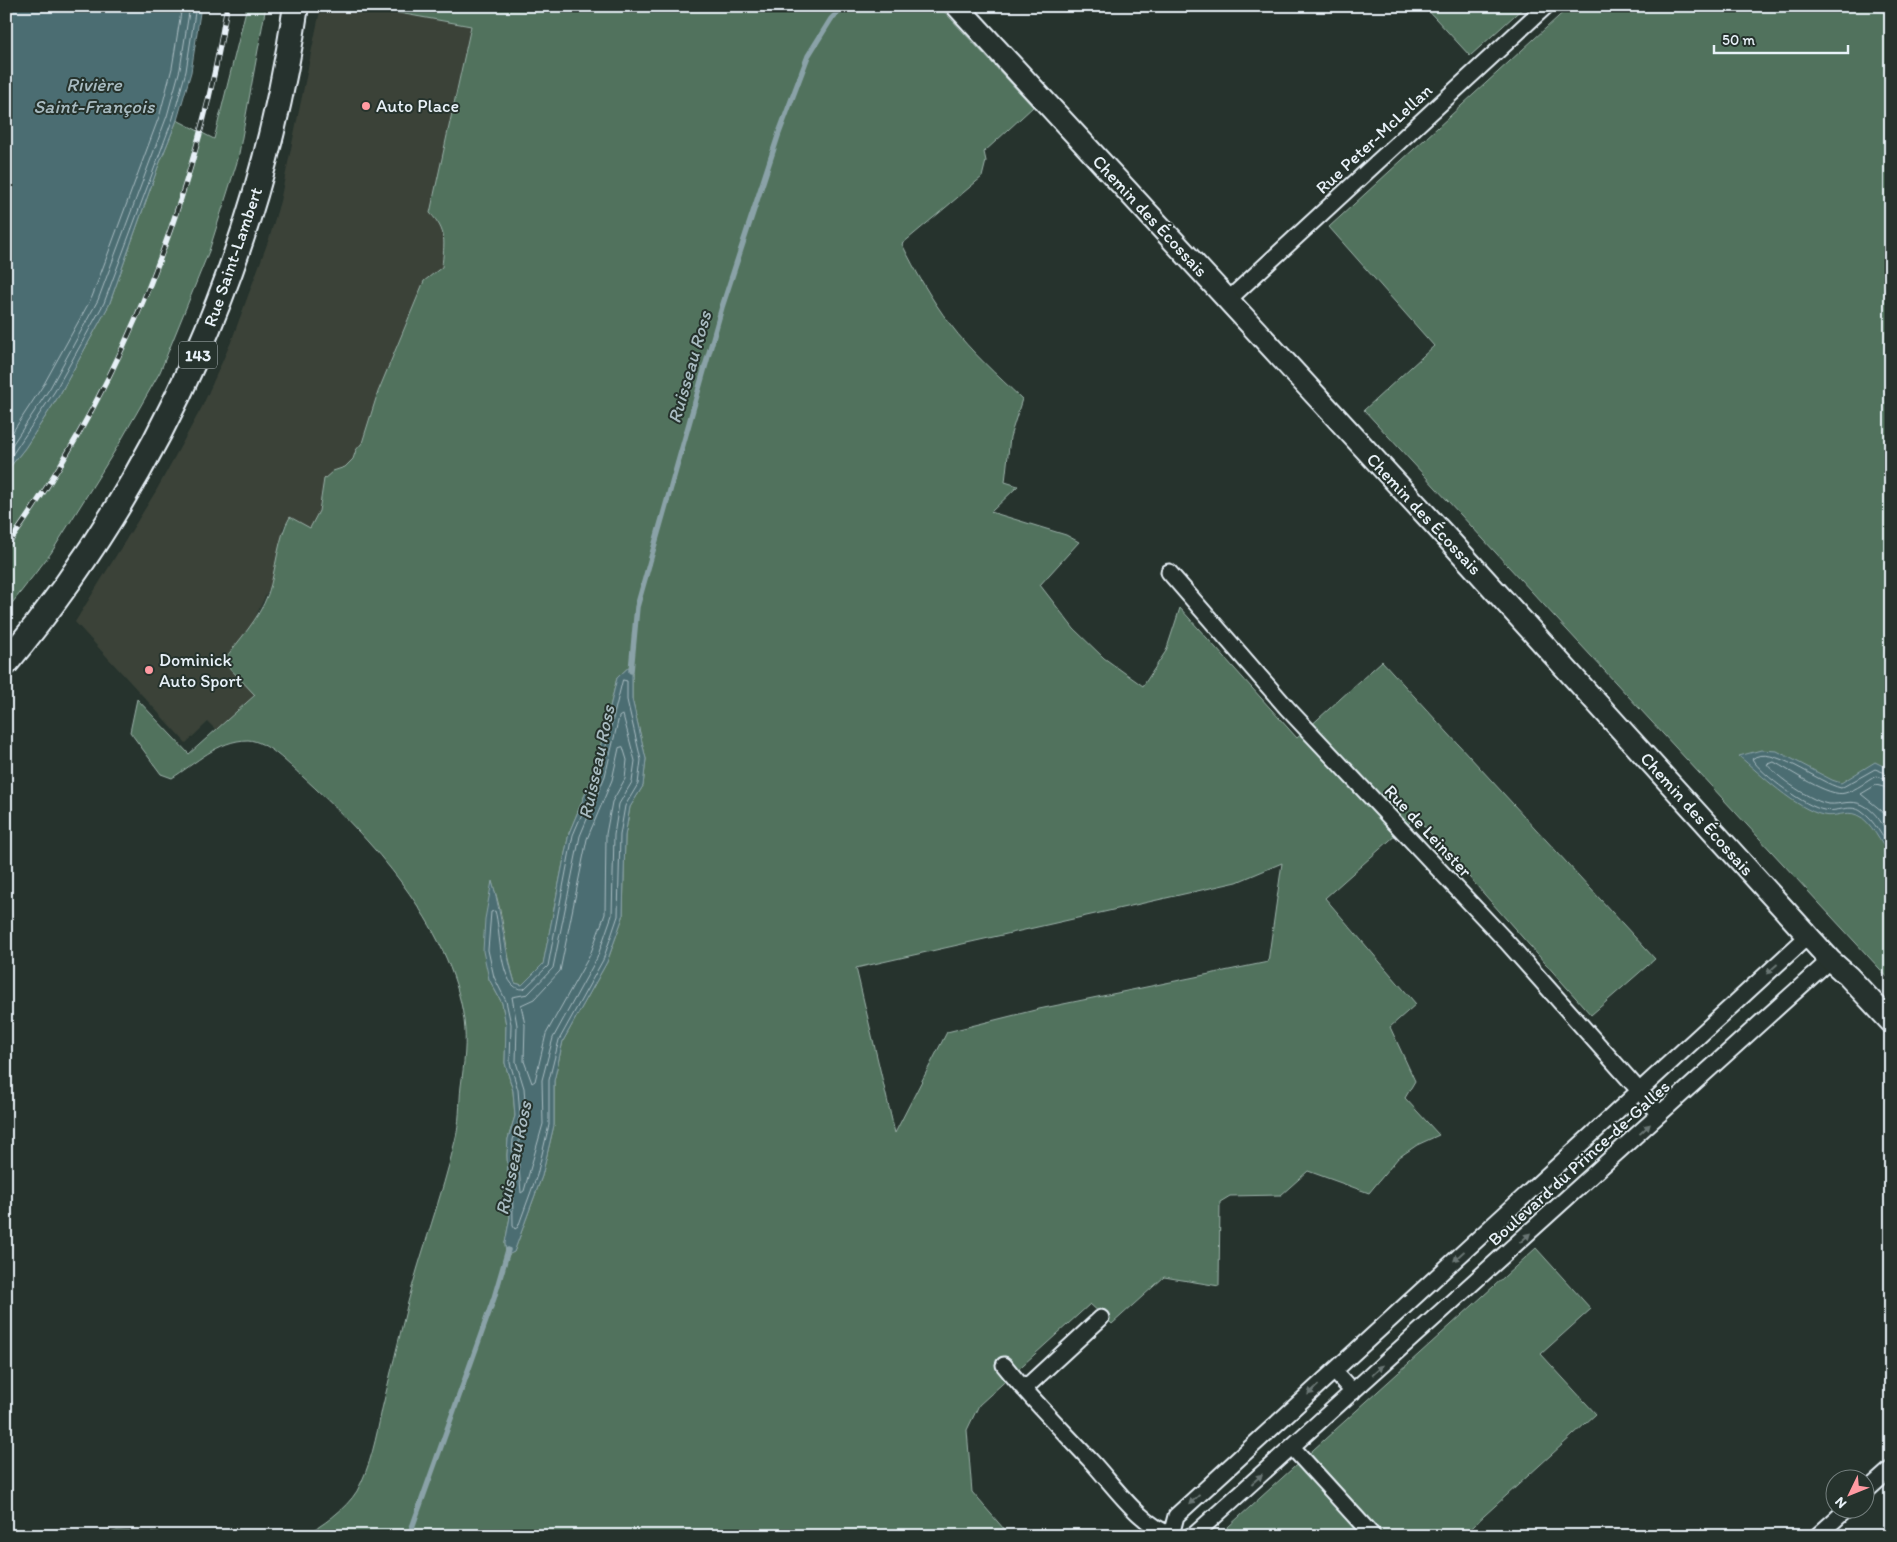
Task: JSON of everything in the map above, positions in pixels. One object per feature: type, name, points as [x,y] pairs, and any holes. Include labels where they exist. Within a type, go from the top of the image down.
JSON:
[{"type":"main road","name":"Rue Saint-Lambert","points":[[6,663],[52,606],[105,528],[153,446],[195,361],[231,273],[260,182],[282,90],[296,6]]},
{"type":"main road","name":"Chemin des Écossais","points":[[957,6],[1830,960],[1848,976],[1891,1022]]},
{"type":"street","name":"Rue Peter-McLellan","points":[[1228,300],[1546,6]]},
{"type":"street","name":"Rue de Leinster","points":[[1169,572],[1287,708],[1506,941],[1660,1114]]},
{"type":"street","name":"Boulevard du Prince-de-Galles","points":[[1173,1535],[1176,1516],[1808,936]]},
{"type":"street","name":"Boulevard du Prince-de-Galles","points":[[1192,1535],[1292,1448],[1830,960]]},
{"type":"street","points":[[1024,1389],[1101,1318]]},
{"type":"street","points":[[1004,1365],[1135,1508],[1149,1522],[1173,1535]]},
{"type":"street","points":[[1334,1371],[1353,1392]]},
{"type":"street","points":[[1292,1448],[1372,1536]]},
{"type":"street","points":[[1874,1484],[1891,1469]]},
{"type":"street","points":[[1817,1536],[1835,1520]]},
{"type":"shaded area","points":[[321,6],[360,6],[471,26],[430,213],[441,225],[445,237],[442,267],[424,281],[378,392],[362,443],[356,450],[353,459],[345,467],[333,471],[321,494],[319,511],[310,529],[290,517],[283,528],[281,548],[272,582],[255,618],[255,695],[216,730],[208,722],[186,743],[75,622],[156,491],[202,407],[231,342],[270,236],[280,201]]},
{"type":"green space","points":[[247,6],[266,6],[238,159],[209,251],[160,372],[119,444],[51,553],[6,611],[6,472],[25,448],[60,394],[109,305],[158,167],[177,120],[214,139]]},
{"type":"green space","points":[[360,6],[939,6],[1033,107],[984,152],[986,161],[982,177],[902,244],[936,305],[950,324],[975,354],[1022,399],[1010,437],[1005,482],[1018,486],[991,512],[1066,535],[1079,542],[1040,585],[1074,629],[1104,658],[1143,686],[1166,651],[1180,608],[1297,738],[1382,661],[1655,959],[1591,1015],[1416,817],[1325,898],[1416,1004],[1390,1027],[1415,1081],[1405,1098],[1439,1135],[1417,1145],[1398,1158],[1369,1193],[1308,1171],[1281,1195],[1230,1196],[1220,1202],[1219,1286],[1164,1277],[1112,1324],[1090,1304],[979,1405],[967,1430],[972,1492],[1010,1536],[959,1533],[945,1536],[779,1536],[770,1531],[754,1531],[740,1536],[303,1536],[325,1523],[352,1498],[362,1481],[369,1461],[407,1306],[457,1134],[465,1053],[464,1020],[456,985],[443,951],[425,917],[404,886],[380,855],[354,827],[328,800],[284,760],[270,749],[255,741],[237,741],[217,748],[172,778],[161,774],[130,732],[137,699],[189,754],[255,695],[223,661],[248,629],[264,603],[271,585],[283,534],[290,517],[310,528],[319,511],[324,479],[333,471],[345,467],[353,459],[356,450],[362,443],[378,392],[424,281],[442,267],[444,244],[442,232],[440,226],[430,213],[471,26]],"holes":[[[632,664],[632,699],[646,759],[643,786],[630,807],[625,836],[623,917],[607,962],[563,1041],[554,1081],[554,1125],[542,1176],[514,1252],[506,1255],[505,1243],[510,1217],[508,1139],[515,1116],[513,1091],[505,1063],[506,1025],[502,1003],[489,979],[492,882],[515,983],[522,985],[543,965],[569,833],[594,773],[617,678]],[[1282,863],[1268,962],[1039,1009],[947,1032],[895,1133],[856,968],[1237,882]]]},
{"type":"green space","points":[[1424,6],[1525,6],[1470,56]]},
{"type":"green space","points":[[1570,6],[1891,6],[1891,981],[1364,410],[1434,346],[1329,227]]},
{"type":"green space","points":[[1536,1248],[1591,1309],[1541,1354],[1596,1414],[1462,1536],[1218,1536]]},
{"type":"green space","points":[[117,1531],[205,1536],[99,1536]]},
{"type":"water","name":"Rivière Saint-François","points":[[6,6],[201,6],[191,72],[177,120],[158,167],[109,305],[60,394],[25,448],[6,472]]},
{"type":"water","points":[[632,664],[632,699],[646,759],[643,786],[630,807],[625,836],[623,917],[607,962],[563,1041],[554,1081],[554,1125],[542,1176],[514,1252],[506,1256],[505,1243],[510,1217],[508,1139],[515,1116],[513,1091],[505,1063],[506,1025],[502,1003],[489,979],[483,951],[485,919],[492,881],[511,970],[515,983],[522,985],[543,964],[569,833],[594,773],[617,678]]},
{"type":"water","points":[[1761,750],[1777,751],[1841,783],[1875,762],[1887,768],[1891,773],[1891,856],[1871,827],[1862,818],[1853,814],[1827,816],[1801,806],[1739,756]]},
{"type":"waterway","name":"Ruisseau Ross","points":[[631,671],[637,607],[722,307],[779,133],[808,56],[831,19],[844,6]]},
{"type":"waterway","name":"Ruisseau Ross","points":[[409,1536],[494,1298],[508,1250]]},
{"type":"railway","points":[[6,547],[47,486],[85,423],[118,357],[148,289],[174,220],[196,149],[213,78],[227,6]]},
{"type":"place","name":"Auto Place","points":[[366,106]]},
{"type":"place","name":"Dominick Auto Sport","points":[[149,670]]}]
